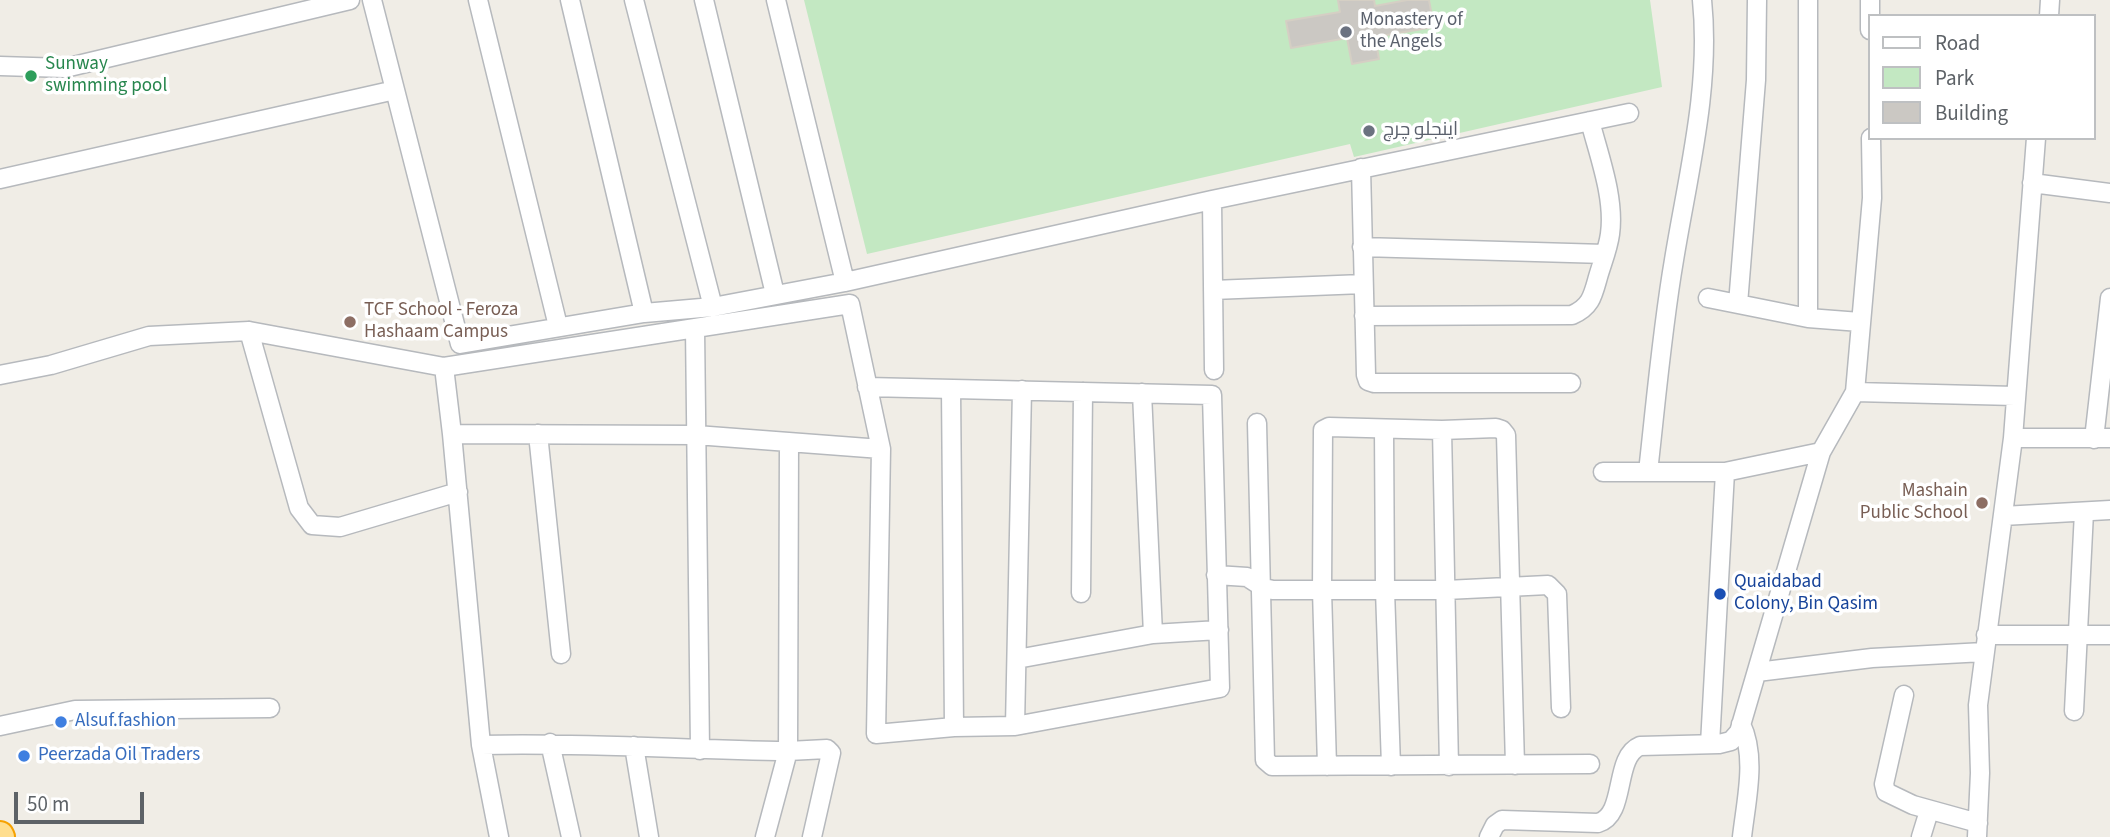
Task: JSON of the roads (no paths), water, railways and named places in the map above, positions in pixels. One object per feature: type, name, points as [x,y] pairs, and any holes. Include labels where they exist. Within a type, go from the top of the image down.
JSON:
[{"type":"street","points":[[0,66],[65,68],[350,0]]},
{"type":"street","points":[[372,0],[460,344],[644,313],[713,307],[845,282],[1212,200],[1629,113]]},
{"type":"street","points":[[478,0],[558,326]]},
{"type":"street","points":[[570,0],[644,313]]},
{"type":"street","points":[[634,0],[713,307]]},
{"type":"street","points":[[704,0],[775,294]]},
{"type":"street","points":[[776,0],[845,282]]},
{"type":"street","points":[[1648,472],[1670,286],[1701,93],[1706,36],[1702,0]]},
{"type":"street","points":[[1738,304],[1756,80],[1757,0]]},
{"type":"street","points":[[1808,0],[1808,318]]},
{"type":"street","points":[[0,179],[395,90]]},
{"type":"street","points":[[1364,316],[1572,315],[1582,311],[1591,301],[1605,254],[1611,221],[1590,121]]},
{"type":"street","points":[[1489,837],[1495,825],[1502,820],[1598,824],[1604,822],[1619,791],[1628,754],[1633,749],[1640,746],[1731,741],[1739,732],[1821,452],[1855,392],[1872,198],[1871,140]]},
{"type":"street","points":[[1904,695],[1884,789],[1913,805],[1978,830],[1978,705],[2013,439],[2036,140]]},
{"type":"street","points":[[1361,169],[1368,381],[1571,383]]},
{"type":"street","points":[[2032,183],[2110,193]]},
{"type":"street","points":[[1212,200],[1214,370]]},
{"type":"street","points":[[1362,247],[1605,254]]},
{"type":"street","points":[[1213,290],[1363,284]]},
{"type":"street","points":[[1708,298],[1808,318],[1860,322]]},
{"type":"street","points":[[2013,439],[2102,438],[2110,298]]},
{"type":"street","points":[[0,375],[51,365],[149,336],[249,331],[443,367],[850,303],[867,387],[881,450],[876,734],[954,727],[1015,726],[1220,688],[1212,395],[867,387]]},
{"type":"street","points":[[695,328],[700,750]]},
{"type":"street","points":[[249,331],[299,508],[312,525],[341,527],[457,492]]},
{"type":"street","points":[[443,367],[452,434],[481,745],[499,837]]},
{"type":"street","points":[[951,389],[954,727]]},
{"type":"street","points":[[1015,726],[1022,390]]},
{"type":"street","points":[[1081,593],[1083,392]]},
{"type":"street","points":[[1855,392],[2015,396]]},
{"type":"street","points":[[1142,393],[1153,634]]},
{"type":"street","points":[[1257,423],[1265,760],[1272,766],[1590,764]]},
{"type":"street","points":[[1327,766],[1322,590],[1323,430],[1329,427],[1442,430],[1496,428],[1506,435],[1515,765]]},
{"type":"street","points":[[1384,429],[1385,590],[1391,766]]},
{"type":"street","points":[[1442,430],[1450,766]]},
{"type":"street","points":[[452,434],[696,435],[881,450]]},
{"type":"street","points":[[538,434],[561,654]]},
{"type":"street","points":[[765,837],[788,751],[789,442]]},
{"type":"street","points":[[1603,472],[1725,472],[1821,452]]},
{"type":"street","points":[[1710,744],[1725,472]]},
{"type":"street","points":[[2003,516],[2110,510]]},
{"type":"street","points":[[2074,710],[2084,512]]},
{"type":"street","points":[[1216,575],[1247,576],[1260,586],[1273,590],[1446,590],[1548,585],[1557,594],[1561,708]]},
{"type":"street","points":[[1017,659],[1153,634],[1219,631]]},
{"type":"street","points":[[1757,672],[1985,643],[2077,634],[2110,635]]},
{"type":"street","points":[[0,726],[75,710],[270,708]]},
{"type":"street","points":[[1741,724],[1748,737],[1749,754],[1742,837]]},
{"type":"street","points":[[481,745],[550,743],[700,750],[827,749],[831,752],[812,837]]},
{"type":"street","points":[[550,743],[571,837]]},
{"type":"street","points":[[634,746],[649,837]]},
{"type":"street","points":[[1921,837],[1929,811]]},
{"type":"place","name":"Monastery of the Angels","points":[[1346,32]]},
{"type":"place","name":"Sunway swimming pool","points":[[31,76]]},
{"type":"place","name":"اینجلو چرچ","points":[[1369,131]]},
{"type":"place","name":"TCF School - Feroza Hashaam Campus","points":[[350,322]]},
{"type":"place","name":"Mashain Public School","points":[[1982,503]]},
{"type":"place","name":"Quaidabad Colony, Bin Qasim","points":[[1720,594]]},
{"type":"place","name":"Alsuf.fashion","points":[[61,722]]},
{"type":"place","name":"Peerzada Oil Traders","points":[[24,756]]}]
